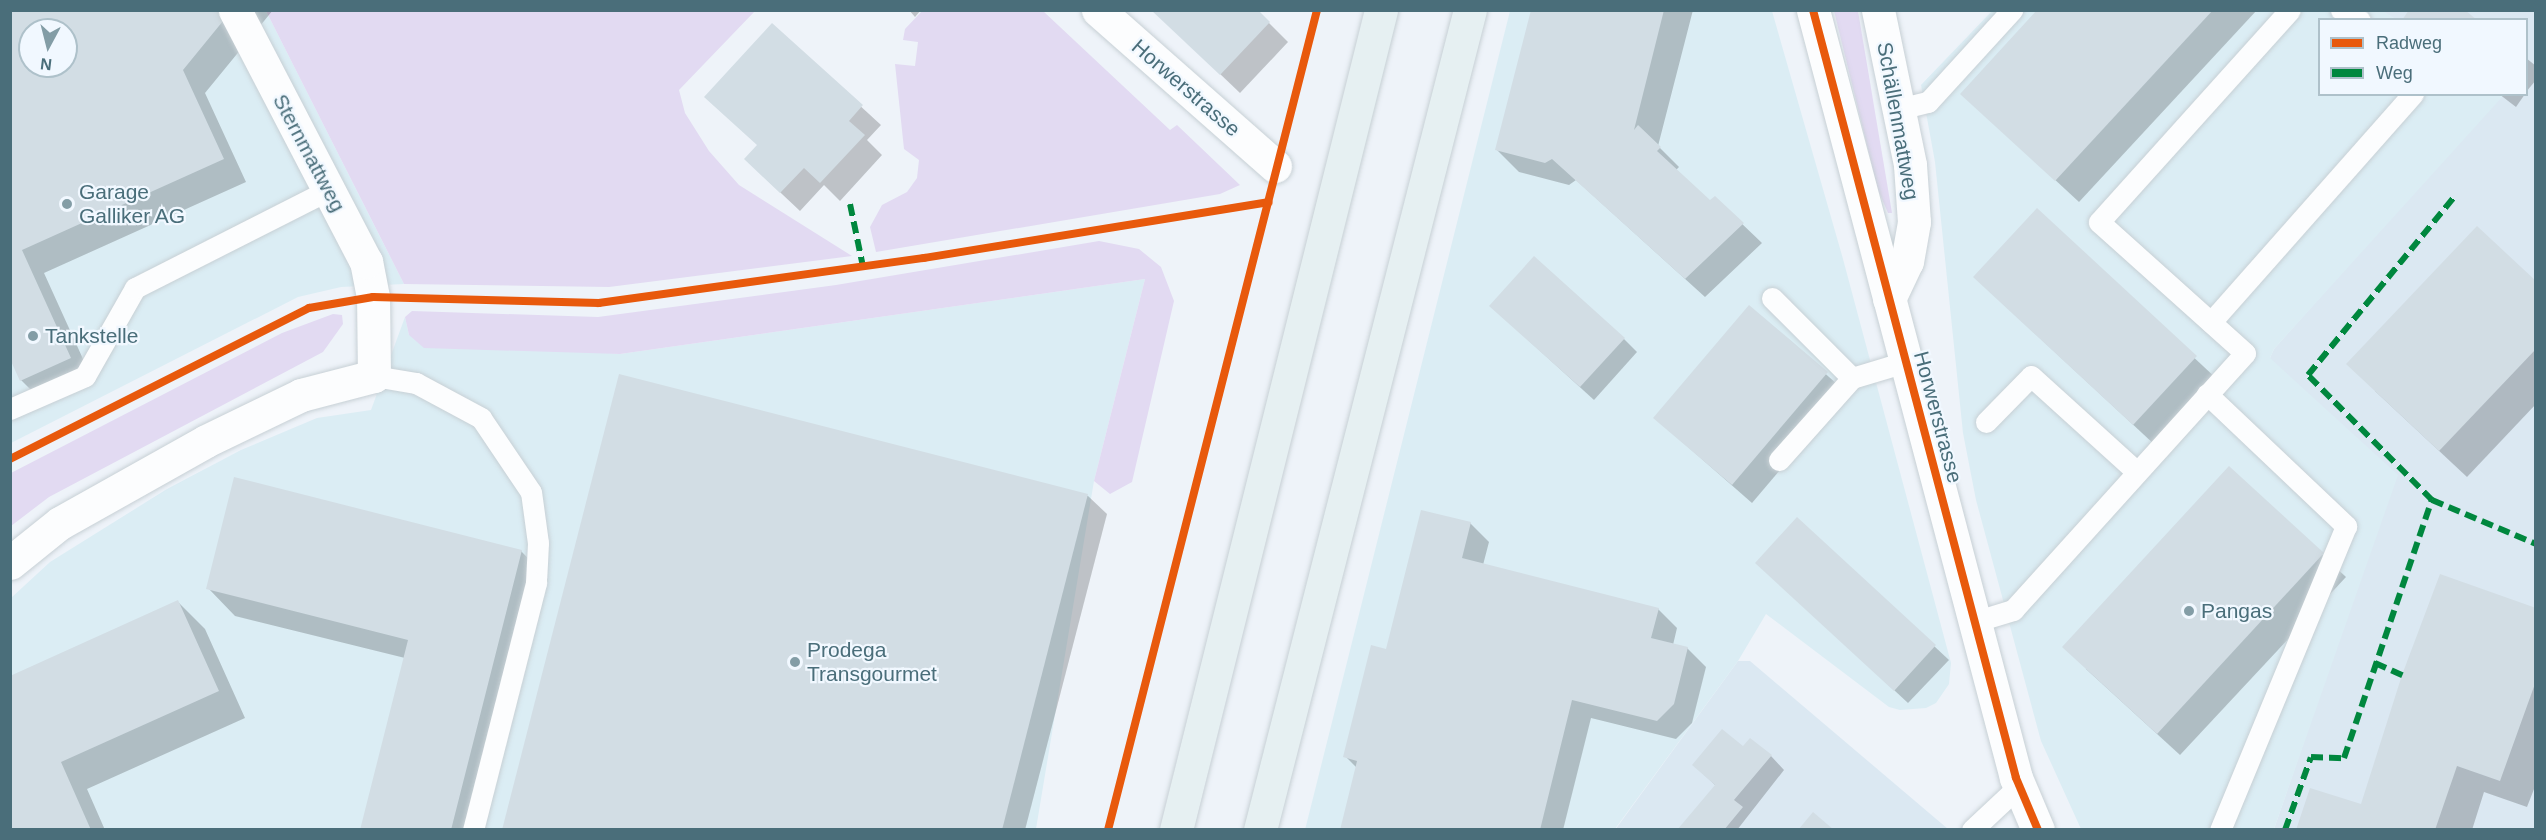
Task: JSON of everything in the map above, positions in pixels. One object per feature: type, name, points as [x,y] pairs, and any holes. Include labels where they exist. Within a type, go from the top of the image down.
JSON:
[{"type":"highway","points":[[1176,830],[1381,10]]},
{"type":"highway","points":[[1260,830],[1470,10]]},
{"type":"street","name":"Sternmattweg","points":[[235,10],[366,262],[373,297],[374,376]]},
{"type":"street","name":"Horwerstrasse","points":[[1098,10],[1275,166]]},
{"type":"street","name":"Horwerstrasse","points":[[1813,10],[1974,622],[2020,786],[2038,830]]},
{"type":"street","name":"Schällenmattweg","points":[[1878,10],[1910,165],[1914,222],[1907,261],[1889,299]]},
{"type":"street","points":[[10,563],[60,522],[206,441],[301,395],[374,376]]},
{"type":"lane","points":[[1899,109],[1928,102],[2012,10]]},
{"type":"lane","points":[[1974,622],[2013,610],[2245,353],[2099,222],[2290,10]]},
{"type":"lane","points":[[2341,10],[2356,18]]},
{"type":"lane","points":[[2211,322],[2411,96]]},
{"type":"lane","points":[[10,409],[85,376],[135,288],[328,190]]},
{"type":"lane","points":[[1772,298],[1852,378]]},
{"type":"lane","points":[[1779,460],[1852,378],[1905,362]]},
{"type":"lane","points":[[374,376],[416,383],[481,418],[531,492],[538,543],[536,583],[473,830]]},
{"type":"lane","points":[[1986,422],[2031,376],[2137,472]]},
{"type":"lane","points":[[2207,394],[2346,526],[2220,830]]},
{"type":"lane","points":[[1972,830],[2020,786]]},
{"type":"shaded area","points":[[923,10],[1043,11],[1170,130],[1177,125],[1240,185],[1220,194],[876,252],[870,227],[882,205],[907,192],[917,178],[919,160],[904,149],[895,64],[915,66],[918,42],[903,40],[905,29]]},
{"type":"shaded area","points":[[2382,10],[2394,18],[2318,18],[2318,96],[2503,96],[2274,349],[2270,358],[2398,475],[2274,829],[2081,829],[2041,741],[1976,500],[1963,433],[1935,162],[1921,85],[1992,11]]},
{"type":"shaded area","points":[[11,11],[266,11],[404,284],[341,287],[298,297],[11,443]]},
{"type":"shaded area","points":[[266,11],[755,11],[679,90],[685,113],[709,151],[739,185],[852,256],[609,287],[404,284]]},
{"type":"shaded area","points":[[1510,11],[1772,11],[1843,259],[1951,663],[1949,684],[1936,703],[1926,708],[1900,710],[1889,707],[1766,614],[1738,661],[1615,829],[1305,830]]},
{"type":"shaded area","points":[[1834,11],[1858,11],[1892,213],[1888,213],[1878,190]]},
{"type":"shaded area","points":[[2382,11],[2535,11],[2535,829],[2274,829],[2366,561],[2270,358],[2274,349],[2500,96],[2528,96],[2528,18],[2393,18]]},
{"type":"shaded area","points":[[1099,241],[1139,249],[1161,267],[1174,301],[1132,482],[1110,494],[1094,481],[1145,279],[620,354],[424,348],[409,335],[405,317],[412,311],[598,317],[836,285]]},
{"type":"shaded area","points":[[1145,279],[1094,481],[1036,829],[11,830],[11,598],[50,562],[167,489],[241,450],[317,418],[371,410],[405,317],[409,335],[620,354]]},
{"type":"shaded area","points":[[333,314],[342,315],[343,324],[323,352],[49,497],[11,526],[11,473],[282,333]]},
{"type":"shaded area","points":[[1738,661],[1750,661],[1948,829],[1615,830]]},
{"type":"building","name":"Garage Galliker AG","points":[[10,10],[232,10],[183,70],[224,159],[22,250],[71,358],[20,381],[10,359]]},
{"type":"building","points":[[1151,10],[1258,10],[1270,22],[1220,75]]},
{"type":"building","points":[[1531,10],[1664,10],[1634,130],[1638,125],[1661,147],[1657,151],[1710,200],[1715,196],[1744,223],[1685,279],[1552,159],[1545,163],[1495,150]]},
{"type":"building","points":[[2037,10],[2213,10],[2055,181],[1960,94]]},
{"type":"building","points":[[2409,10],[2465,10],[2475,18],[2403,18]]},
{"type":"building","points":[[772,23],[863,105],[849,121],[865,135],[820,183],[804,168],[780,193],[744,159],[757,145],[704,97]]},
{"type":"building","points":[[2037,208],[2197,356],[2133,425],[1973,277]]},
{"type":"building","points":[[2477,226],[2536,281],[2536,349],[2439,451],[2346,364]]},
{"type":"building","points":[[1534,256],[1625,338],[1580,387],[1489,306]]},
{"type":"building","points":[[1749,305],[1828,372],[1732,485],[1653,418]]},
{"type":"building","name":"Prodega Transgourmet","points":[[619,374],[1088,494],[1002,830],[502,830]]},
{"type":"building","points":[[2229,466],[2324,553],[2157,734],[2062,647]]},
{"type":"building","points":[[234,477],[522,550],[451,830],[360,830],[408,640],[206,589]]},
{"type":"building","points":[[1421,510],[1471,522],[1462,558],[1659,608],[1651,638],[1688,647],[1674,704],[1657,721],[1572,700],[1540,830],[1340,830],[1357,761],[1343,757],[1371,645],[1386,649]]},
{"type":"building","points":[[1797,517],[1936,645],[1894,691],[1755,563]]},
{"type":"building","points":[[2440,574],[2536,608],[2536,681],[2500,781],[2457,766],[2435,830],[2296,830],[2310,788],[2361,804],[2402,675]]},
{"type":"building","points":[[178,600],[219,691],[61,762],[91,830],[10,830],[10,676]]},
{"type":"building","points":[[1722,729],[1743,746],[1750,738],[1772,755],[1734,800],[1743,807],[1724,830],[1677,830],[1715,785],[1692,765]]},
{"type":"building","points":[[1813,812],[1834,830],[1798,830]]},
{"type":"marked path","points":[[2432,500],[2308,375],[2456,195]]},
{"type":"marked path","points":[[850,204],[863,267]]},
{"type":"marked path","points":[[2285,830],[2311,757],[2344,758],[2432,500],[2536,544]]},
{"type":"marked path","points":[[2375,663],[2402,675]]},
{"type":"cycle path","points":[[1108,830],[1317,10]]},
{"type":"cycle path","points":[[1813,10],[2016,778],[2038,830]]},
{"type":"cycle path","points":[[10,459],[309,308],[373,297],[599,303],[924,258],[1268,202]]},
{"type":"place","name":"Garage Galliker AG","points":[[67,204]]},
{"type":"place","name":"Tankstelle","points":[[33,336]]},
{"type":"place","name":"Pangas","points":[[2189,611]]},
{"type":"place","name":"Prodega Transgourmet","points":[[795,662]]}]
